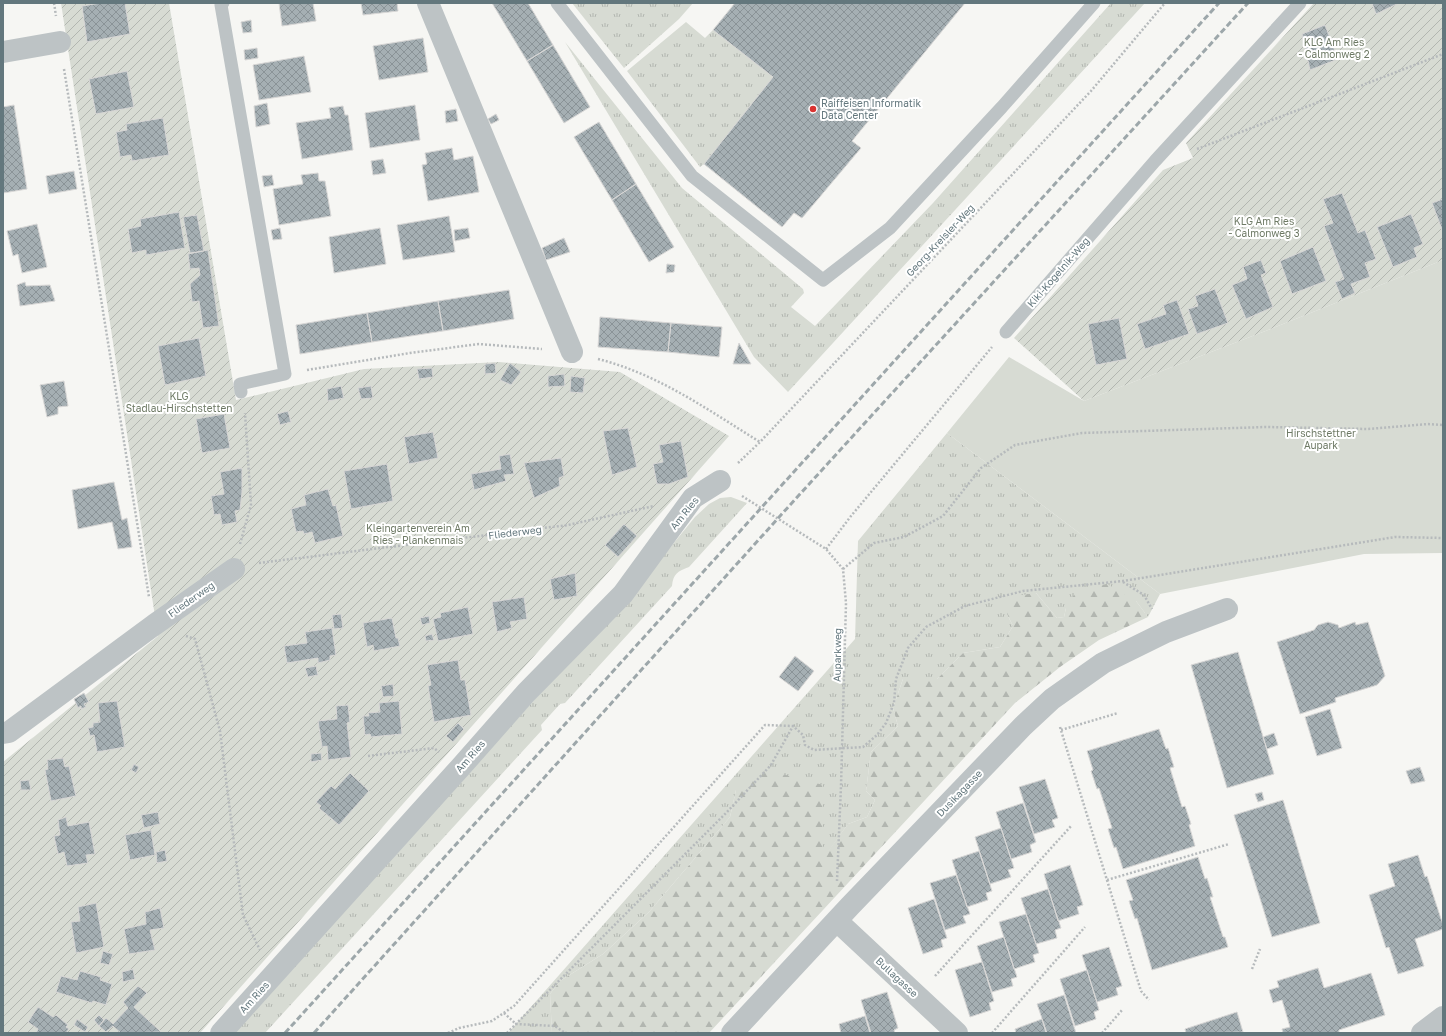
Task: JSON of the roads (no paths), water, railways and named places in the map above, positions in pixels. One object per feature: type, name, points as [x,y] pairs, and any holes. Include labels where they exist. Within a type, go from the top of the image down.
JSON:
[{"type":"street","points":[[428,3],[572,352]]},
{"type":"street","points":[[3,52],[60,42]]},
{"type":"street","name":"Am Ries","points":[[221,1033],[526,693],[623,594],[693,498],[720,481]]},
{"type":"street","name":"Fliederweg","points":[[3,733],[9,732],[154,625],[234,569]]},
{"type":"street","name":"Dusikagasse","points":[[732,1033],[1023,726],[1052,699],[1103,663],[1166,632],[1227,609]]},
{"type":"street","name":"Bullagasse","points":[[837,921],[957,1033]]},
{"type":"street","points":[[1422,1033],[1443,1017]]},
{"type":"lane","points":[[223,3],[221,5],[285,374],[240,384],[241,392]]},
{"type":"lane","points":[[557,3],[692,176],[823,280],[890,228],[1002,107],[1094,3]]},
{"type":"lane","name":"Kiki-Kogelnik-Weg","points":[[1006,332],[1155,161],[1300,3]]},
{"type":"railway","points":[[285,1033],[1219,3]]},
{"type":"railway","points":[[314,1033],[790,505],[1248,3]]},
{"type":"place","name":"Raiffeisen Informatik Data Center","points":[[813,109]]},
{"type":"park label","name":"KLG Am Ries - Calmonweg 2","points":[[1334,48]]},
{"type":"park label","name":"KLG Am Ries - Calmonweg 3","points":[[1264,226]]},
{"type":"park label","name":"KLG Stadlau-Hirschstetten","points":[[179,402]]},
{"type":"park label","name":"Hirschstettner Aupark","points":[[1321,438]]},
{"type":"park label","name":"Kleingartenverein Am Ries - Plankenmais","points":[[418,534]]}]
